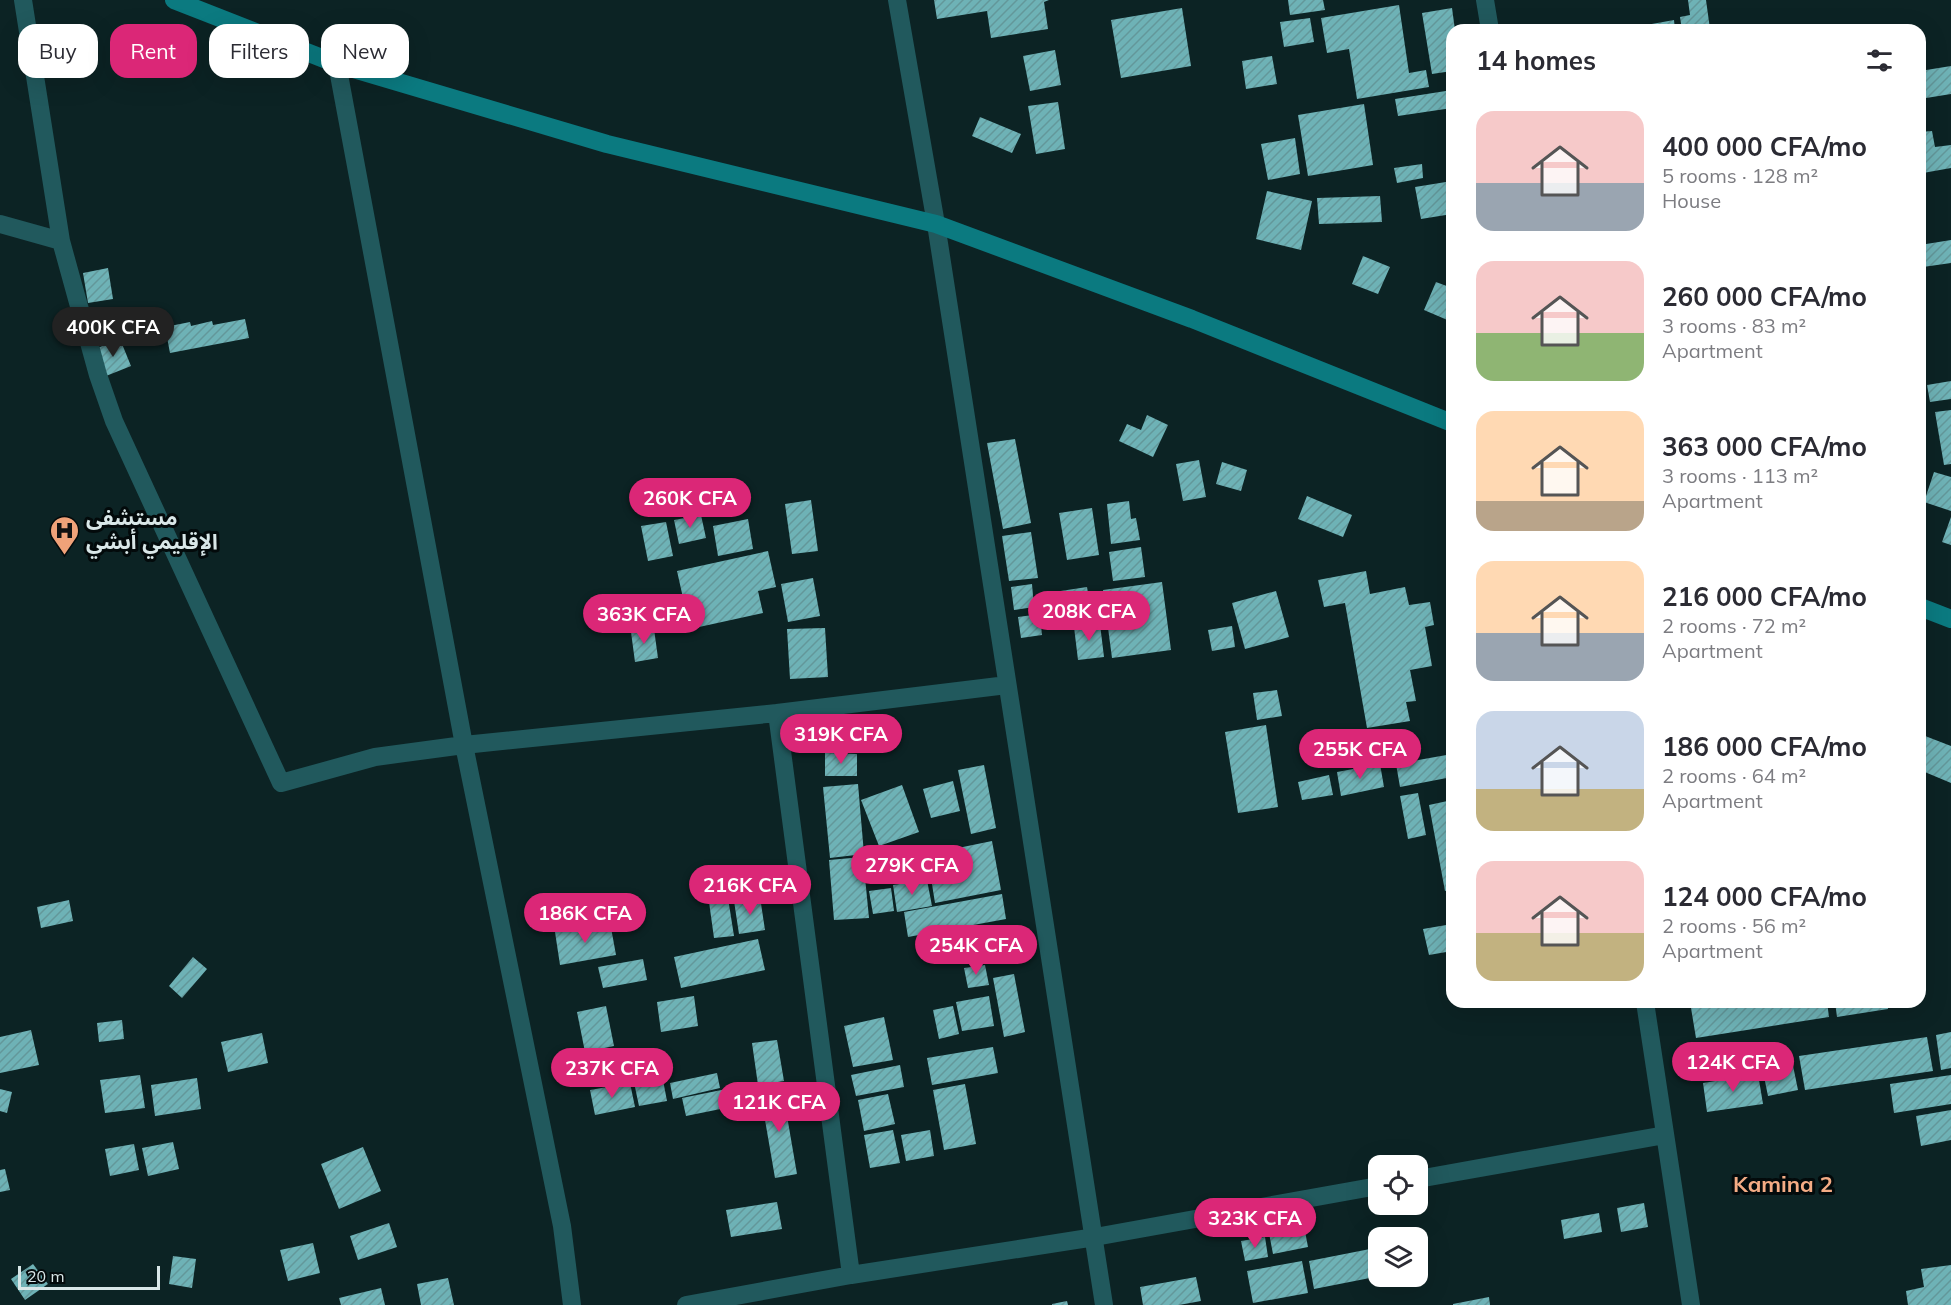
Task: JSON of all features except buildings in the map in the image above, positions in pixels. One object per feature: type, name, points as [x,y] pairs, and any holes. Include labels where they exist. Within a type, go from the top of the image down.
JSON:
[{"type":"street","points":[[23,0],[61,241],[98,375],[114,421],[281,783],[375,757],[464,745],[777,713],[1007,685]]},
{"type":"street","points":[[174,0],[321,58]]},
{"type":"street","points":[[897,0],[936,224],[1104,1305]]},
{"type":"street","points":[[1485,0],[1489,24]]},
{"type":"street","points":[[340,78],[464,745],[562,1226],[572,1305]]},
{"type":"street","points":[[384,78],[607,144],[936,224],[1192,319],[1446,421]]},
{"type":"street","points":[[0,224],[61,241]]},
{"type":"street","points":[[1926,609],[1951,619]]},
{"type":"street","points":[[777,713],[851,1275]]},
{"type":"street","points":[[1646,1008],[1691,1305]]},
{"type":"street","points":[[1428,1177],[1665,1135]]},
{"type":"street","points":[[686,1305],[851,1275],[1095,1237],[1368,1188]]},
{"type":"place","name":"مستشفى الإقليمي أبشي","points":[[65,556]]},
{"type":"district","name":"Kamina 2","points":[[1783,1184]]}]
